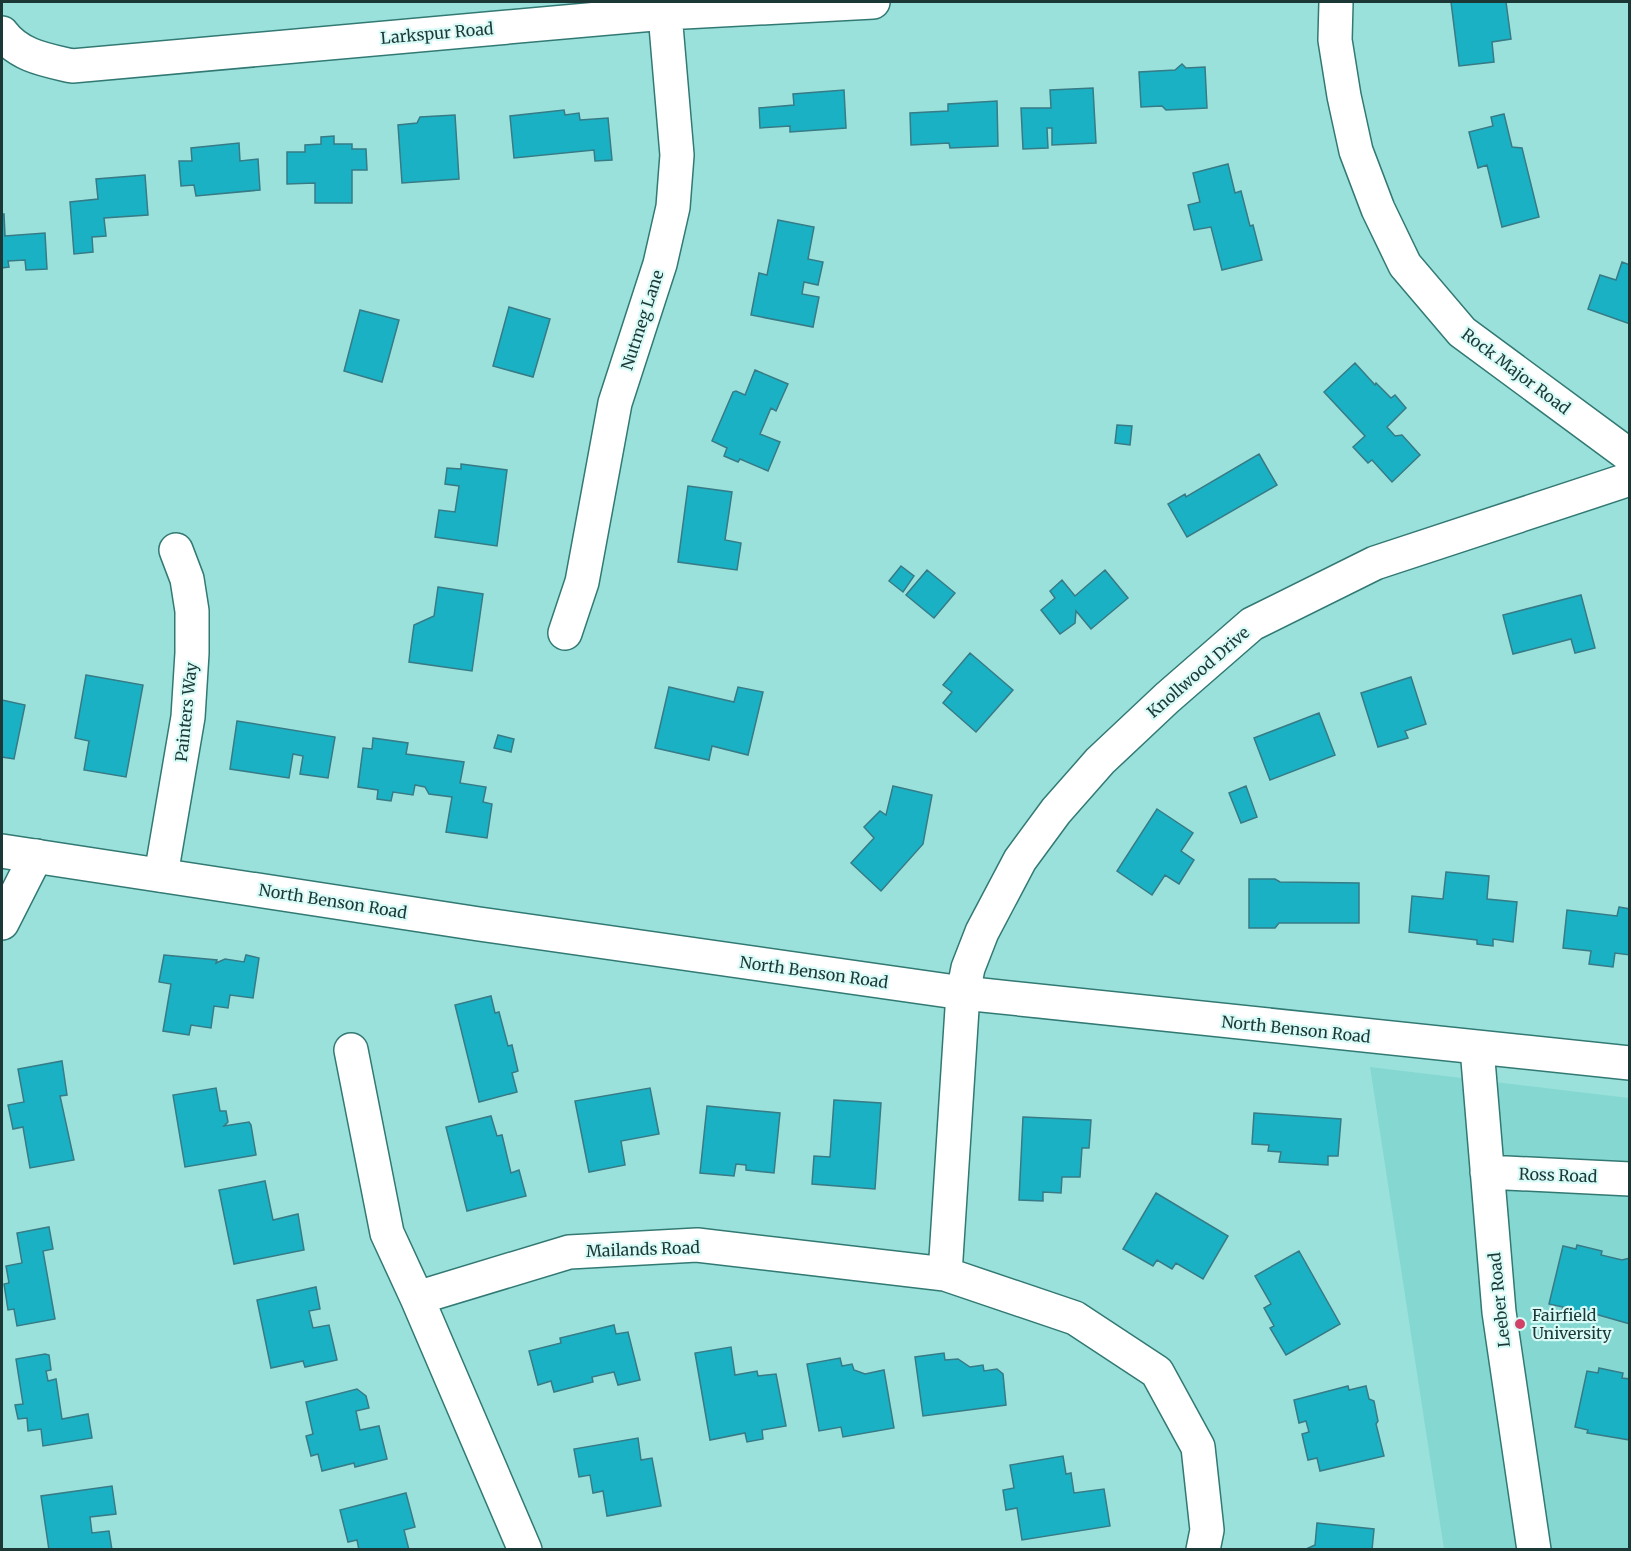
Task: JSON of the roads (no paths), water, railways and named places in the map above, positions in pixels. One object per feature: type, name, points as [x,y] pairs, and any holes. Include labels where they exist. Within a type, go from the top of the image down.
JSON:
[{"type":"street","name":"Larkspur Road","points":[[4,37],[26,54],[72,66],[664,7],[873,2]]},
{"type":"street","name":"Rock Major Road","points":[[1336,2],[1335,40],[1356,151],[1378,209],[1405,265],[1432,300],[1462,332],[1629,456]]},
{"type":"street","name":"Nutmeg Lane","points":[[565,633],[582,582],[615,403],[660,264],[673,207],[677,155],[664,7]]},
{"type":"street","name":"Knollwood Drive","points":[[963,993],[968,968],[982,932],[1020,860],[1056,811],[1100,761],[1251,624],[1375,563],[1629,479]]},
{"type":"street","name":"Painters Way","points":[[161,875],[188,717],[192,653],[192,611],[187,579],[176,550]]},
{"type":"street","name":"North Benson Road","points":[[2,851],[478,924],[963,993],[1629,1064]]},
{"type":"street","points":[[2,922],[36,856]]},
{"type":"street","points":[[945,1274],[963,993]]},
{"type":"street","name":"Leeber Road","points":[[1477,1048],[1498,1312],[1534,1550]]},
{"type":"street","points":[[351,1050],[387,1233],[525,1550]]},
{"type":"street","name":"Ross Road","points":[[1487,1172],[1629,1179]]},
{"type":"street","name":"Mailands Road","points":[[417,1298],[569,1252],[697,1245],[945,1274],[1075,1318],[1157,1372],[1198,1447],[1207,1530],[1203,1550]]},
{"type":"place","name":"Fairfield University","points":[[1520,1324]]}]
